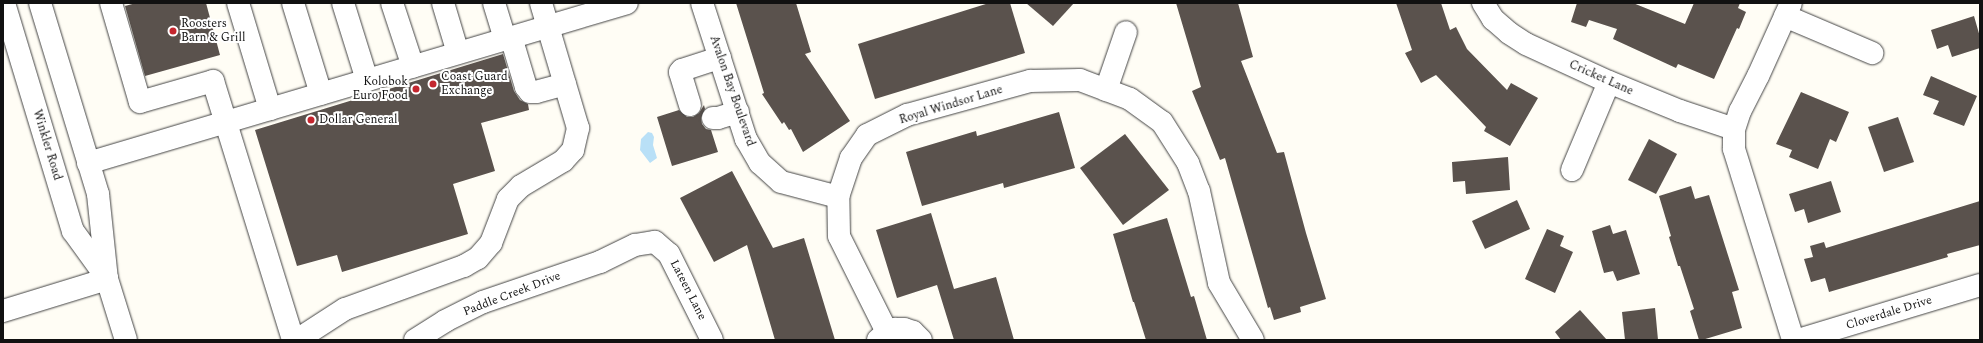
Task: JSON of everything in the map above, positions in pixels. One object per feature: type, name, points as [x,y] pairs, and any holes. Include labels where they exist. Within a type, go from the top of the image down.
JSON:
[{"type":"street","name":"Winkler Road","points":[[4,3],[73,231],[107,279]]},
{"type":"street","name":"Winkler Road","points":[[40,3],[98,194],[107,279],[126,340]]},
{"type":"street","points":[[111,3],[140,102],[213,81],[293,340]]},
{"type":"street","points":[[238,3],[270,109]]},
{"type":"street","points":[[293,3],[321,94]]},
{"type":"street","points":[[343,3],[368,80]]},
{"type":"street","points":[[392,3],[412,67]]},
{"type":"street","points":[[443,3],[458,53]]},
{"type":"street","points":[[494,3],[526,87],[530,92],[565,84]]},
{"type":"street","points":[[296,340],[346,309],[464,266],[478,258],[490,243],[508,199],[521,186],[563,161],[573,150],[578,128],[541,3]]},
{"type":"street","points":[[88,163],[627,3]]},
{"type":"street","name":"Avalon Bay Boulevard","points":[[702,3],[746,139],[760,163],[781,182],[838,197]]},
{"type":"street","name":"Cricket Lane","points":[[1483,3],[1493,19],[1509,33],[1526,44],[1609,82],[1680,111],[1734,129]]},
{"type":"street","points":[[1792,340],[1734,148],[1734,129],[1740,111],[1788,10],[1872,53]]},
{"type":"street","points":[[1106,90],[1126,32]]},
{"type":"street","points":[[690,105],[680,72],[682,70],[720,58]]},
{"type":"street","name":"Royal Windsor Lane","points":[[882,336],[839,236],[838,197],[851,158],[867,135],[907,115],[1030,81],[1080,80],[1130,99],[1162,122],[1188,163],[1199,191],[1219,283],[1253,340]]},
{"type":"street","points":[[1572,170],[1609,82]]},
{"type":"street","points":[[713,118],[738,112]]},
{"type":"street","name":"Lateen Lane","points":[[614,256],[636,244],[655,242],[669,254],[712,340]]},
{"type":"street","name":"Paddle Creek Drive","points":[[414,340],[445,321],[483,302],[614,256]]},
{"type":"street","points":[[3,311],[107,279]]},
{"type":"street","name":"Cloverdale Drive","points":[[1798,340],[1980,285]]},
{"type":"street","points":[[882,336],[895,329],[904,329],[913,332],[920,340]]},
{"type":"water","points":[[648,132],[652,133],[654,137],[653,145],[657,158],[650,163],[640,150],[641,139]]},
{"type":"building","name":"Roosters Barn & Grill","points":[[136,3],[206,3],[220,55],[145,76],[125,6]]},
{"type":"building","points":[[736,3],[796,3],[811,52],[805,54],[850,121],[803,152],[791,129],[789,130],[784,122],[782,124],[762,94],[764,93]]},
{"type":"building","points":[[989,3],[1010,3],[1025,53],[875,99],[858,44]]},
{"type":"building","points":[[1026,3],[1074,3],[1053,26]]},
{"type":"building","points":[[1176,3],[1238,3],[1253,57],[1241,61],[1277,153],[1284,152],[1326,299],[1300,307],[1301,312],[1274,320],[1270,307],[1268,308],[1225,158],[1220,160],[1192,91],[1201,87]]},
{"type":"building","points":[[1396,3],[1441,3],[1450,30],[1456,27],[1467,49],[1507,90],[1511,83],[1538,98],[1510,146],[1484,131],[1486,127],[1436,75],[1421,83],[1405,53],[1412,50]]},
{"type":"building","points":[[1577,3],[1633,3],[1685,24],[1694,3],[1740,3],[1738,8],[1746,12],[1739,29],[1737,28],[1714,79],[1678,64],[1676,68],[1613,39],[1617,29],[1589,20],[1586,27],[1571,22]]},
{"type":"building","points":[[1974,16],[1980,37],[1980,48],[1952,57],[1948,45],[1937,49],[1931,30]]},
{"type":"building","points":[[503,54],[514,91],[520,100],[528,104],[529,110],[481,123],[495,171],[453,184],[468,234],[342,272],[337,255],[297,266],[255,130]]},
{"type":"building","points":[[1931,76],[1977,96],[1964,126],[1933,114],[1939,101],[1923,95]]},
{"type":"building","points":[[1801,92],[1849,112],[1836,142],[1830,139],[1818,169],[1789,157],[1792,150],[1776,144]]},
{"type":"building","points":[[704,105],[705,109],[701,118],[702,124],[706,129],[711,130],[718,152],[672,166],[657,117],[679,110],[687,117],[693,117],[699,113]]},
{"type":"building","points":[[1059,112],[1075,168],[1004,188],[1003,183],[922,206],[906,152],[976,131],[977,136]]},
{"type":"building","points":[[1898,117],[1914,162],[1884,172],[1868,127]]},
{"type":"building","points":[[1125,134],[1169,190],[1123,225],[1080,168]]},
{"type":"building","points":[[1649,139],[1677,154],[1656,194],[1628,180]]},
{"type":"building","points":[[1508,157],[1510,190],[1466,194],[1465,181],[1453,182],[1452,162]]},
{"type":"building","points":[[732,171],[773,248],[804,238],[835,340],[775,340],[747,245],[714,262],[680,198]]},
{"type":"building","points":[[1831,181],[1841,212],[1808,223],[1804,209],[1795,212],[1789,194]]},
{"type":"building","points":[[1691,186],[1695,199],[1709,195],[1739,290],[1732,292],[1742,328],[1702,340],[1699,340],[1690,311],[1694,309],[1669,237],[1671,236],[1659,196]]},
{"type":"building","points":[[1517,200],[1530,229],[1485,249],[1472,221]]},
{"type":"building","points":[[1980,201],[1980,245],[1947,254],[1948,257],[1829,292],[1825,278],[1811,282],[1804,259],[1813,257],[1810,246],[1824,242],[1826,248]]},
{"type":"building","points":[[931,213],[954,289],[996,277],[1014,340],[954,340],[937,285],[897,298],[876,230]]},
{"type":"building","points":[[1167,218],[1191,297],[1194,296],[1207,340],[1146,340],[1133,302],[1113,234]]},
{"type":"building","points":[[1610,225],[1613,234],[1626,230],[1640,274],[1617,281],[1613,271],[1604,273],[1592,231]]},
{"type":"building","points":[[1547,229],[1564,236],[1560,246],[1573,252],[1555,293],[1525,279]]},
{"type":"building","points":[[1655,308],[1658,340],[1625,340],[1622,312]]},
{"type":"building","points":[[1580,310],[1607,340],[1561,340],[1555,332]]},
{"type":"place","name":"Roosters Barn & Grill","points":[[173,31]]},
{"type":"place","name":"Coast Guard Exchange","points":[[433,84]]},
{"type":"place","name":"Kolobok Euro Food","points":[[416,89]]},
{"type":"place","name":"Dollar General","points":[[311,120]]}]
